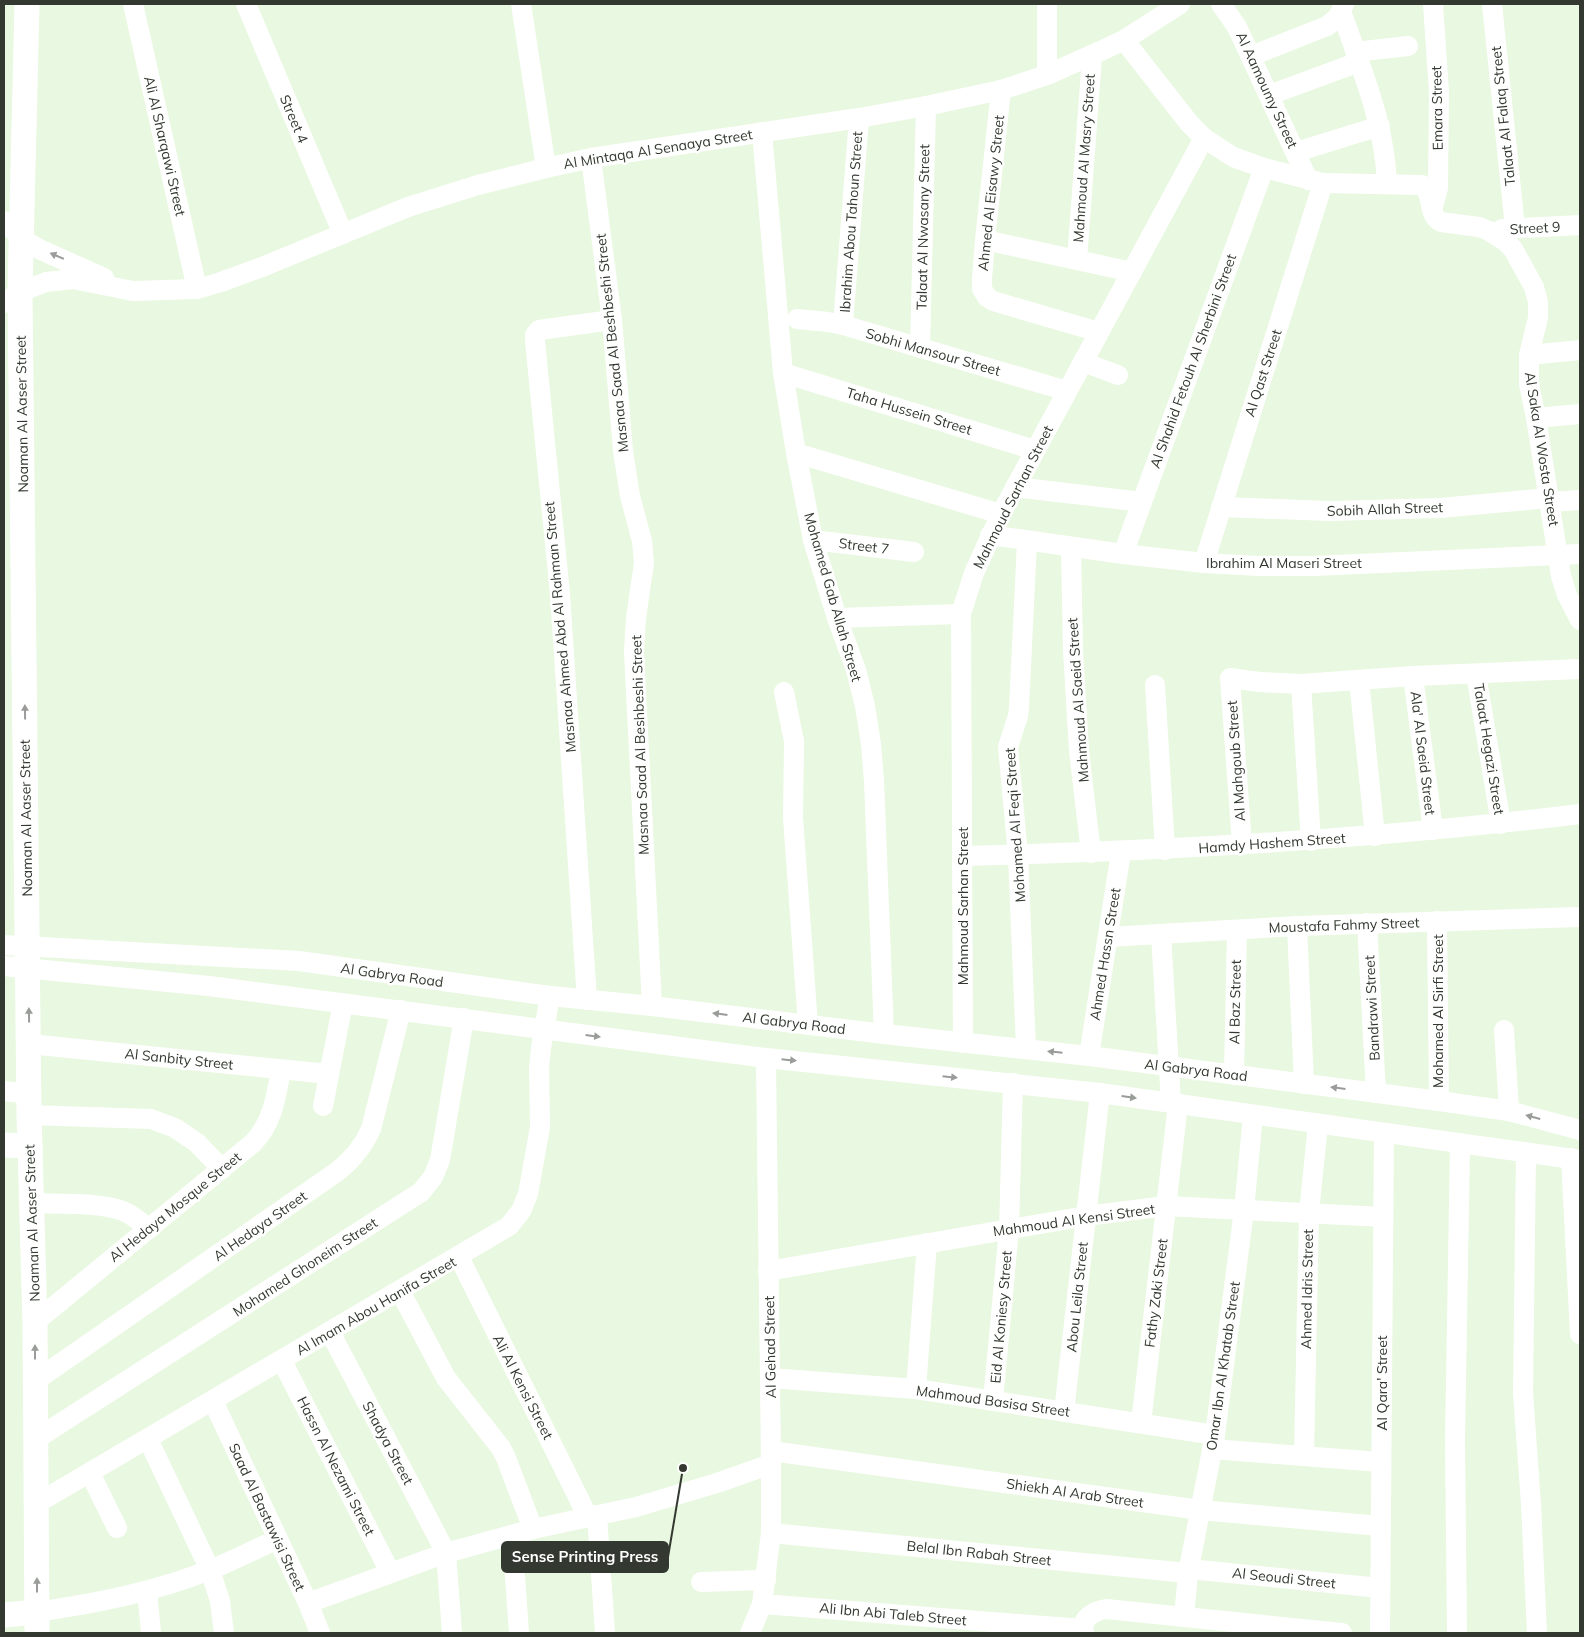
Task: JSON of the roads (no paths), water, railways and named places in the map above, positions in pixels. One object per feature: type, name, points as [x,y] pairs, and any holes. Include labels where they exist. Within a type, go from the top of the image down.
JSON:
[{"type":"main road","name":"Noaman Al Aaser Street","points":[[27,4],[12,229],[13,530],[20,960],[29,1044],[35,1322],[37,1623]]},
{"type":"main road","points":[[4,1145],[30,1146]]},
{"type":"main road","points":[[4,1615],[37,1623]]},
{"type":"street","name":"Ali Al Sharqawi Street","points":[[133,4],[196,289]]},
{"type":"street","name":"Street 4","points":[[246,4],[343,234]]},
{"type":"street","points":[[521,4],[546,168]]},
{"type":"street","points":[[1046,4],[1047,74]]},
{"type":"street","name":"Al Mintaqa Al Senaaya Street","points":[[12,298],[46,282],[73,279],[133,291],[196,289],[255,270],[408,207],[478,185],[546,168],[591,158],[859,118],[1001,90],[1092,56],[1124,40],[1180,4]]},
{"type":"street","name":"Al Aamoumy Street","points":[[1221,4],[1238,28],[1296,152],[1316,181]]},
{"type":"street","name":"Emara Street","points":[[1432,211],[1438,188],[1438,93],[1433,4]]},
{"type":"street","name":"Talaat Al Falaq Street","points":[[1492,4],[1515,228]]},
{"type":"street","points":[[1251,56],[1327,26],[1333,22],[1342,7]]},
{"type":"street","points":[[1342,7],[1380,126],[1387,184]]},
{"type":"street","points":[[1124,40],[1189,123],[1204,138],[1232,157],[1264,168],[1316,181],[1422,185],[1426,188],[1429,195],[1432,211]]},
{"type":"street","points":[[1269,95],[1357,57],[1408,46]]},
{"type":"street","name":"Mahmoud Al Masry Street","points":[[1077,260],[1092,56]]},
{"type":"street","name":"Ahmed Al Eisawy Street","points":[[1001,90],[984,240],[982,289],[987,297],[994,301],[1099,332]]},
{"type":"street","name":"Talaat Al Nwasany Street","points":[[920,348],[926,106]]},
{"type":"street","name":"Ibrahim Abou Tahoun Street","points":[[843,325],[859,118]]},
{"type":"street","points":[[1296,152],[1380,126]]},
{"type":"street","name":"Mohamed Gab Allah Street","points":[[762,132],[782,373],[796,453],[813,540],[837,618],[856,670],[871,744],[884,1034]]},
{"type":"street","name":"Mahmoud Sarhan Street","points":[[963,1043],[961,614],[974,573],[990,535],[1204,138]]},
{"type":"street","name":"Masnaa Saad Al Beshbeshi Street","points":[[591,158],[612,320],[623,452],[630,496],[642,541],[644,563],[636,618],[634,652],[652,1006]]},
{"type":"street","name":"Al Shahid Fetouh Al Sherbini Street","points":[[1122,554],[1264,168]]},
{"type":"street","name":"Al Qast Street","points":[[1204,563],[1316,181]]},
{"type":"street","name":"Al Saka Al Wosta Street","points":[[1432,211],[1436,219],[1441,222],[1479,227],[1505,241],[1513,249],[1534,288],[1538,302],[1538,318],[1529,355],[1529,384],[1561,576],[1567,595],[1580,620]]},
{"type":"street","name":"Street 9","points":[[1489,231],[1580,225]]},
{"type":"street","name":"Al Mintaqa Al Senaaya Street","points":[[12,229],[39,249],[133,291]]},
{"type":"street","points":[[984,240],[1132,272]]},
{"type":"street","name":"Sobhi Mansour Street","points":[[797,319],[843,325],[1067,392]]},
{"type":"street","name":"Masnaa Ahmed Abd Al Rahman Street","points":[[587,1000],[560,594],[535,335],[539,330],[612,320]]},
{"type":"street","points":[[1529,355],[1580,350]]},
{"type":"street","points":[[1083,362],[1118,375]]},
{"type":"street","name":"Taha Hussein Street","points":[[782,373],[1035,450]]},
{"type":"street","points":[[1536,418],[1580,414]]},
{"type":"street","points":[[796,453],[1001,514]]},
{"type":"street","points":[[1015,487],[1142,502]]},
{"type":"street","name":"Sobih Allah Street","points":[[1221,507],[1330,511],[1440,508],[1549,500],[1580,500]]},
{"type":"street","name":"Ibrahim Al Maseri Street","points":[[990,535],[1027,542],[1122,554],[1204,563],[1259,566],[1314,566],[1580,554]]},
{"type":"street","name":"Street 7","points":[[813,540],[914,552]]},
{"type":"street","name":"Mohamed Al Feqi Street","points":[[1026,1049],[1018,855],[1008,747],[1019,708],[1027,542]]},
{"type":"street","name":"Mahmoud Al Saeid Street","points":[[1071,548],[1072,650],[1079,752],[1091,853]]},
{"type":"street","points":[[837,618],[961,614]]},
{"type":"street","points":[[1311,840],[1300,684],[1413,676],[1580,669]]},
{"type":"street","name":"Talaat Hegazi Street","points":[[1476,674],[1501,824]]},
{"type":"street","name":"Ala' Al Saeid Street","points":[[1413,676],[1433,830]]},
{"type":"street","name":"Al Mahgoub Street","points":[[1242,845],[1230,678],[1259,682],[1300,684]]},
{"type":"street","points":[[1359,680],[1375,836]]},
{"type":"street","points":[[1155,685],[1165,850]]},
{"type":"street","points":[[784,692],[794,741],[793,818],[808,1025]]},
{"type":"street","name":"Hamdy Hashem Street","points":[[962,856],[1165,850],[1375,836],[1501,824],[1580,814]]},
{"type":"street","name":"Ahmed Hassn Street","points":[[1089,1056],[1121,852]]},
{"type":"street","name":"Moustafa Fahmy Street","points":[[1108,937],[1297,926],[1580,917]]},
{"type":"street","name":"Mohamed Al Sirfi Street","points":[[1437,921],[1439,1101]]},
{"type":"street","name":"Bandrawi Street","points":[[1367,924],[1376,1093]]},
{"type":"street","points":[[1297,926],[1304,1084]]},
{"type":"street","name":"Al Baz Street","points":[[1234,1075],[1237,930]]},
{"type":"street","name":"Fathy Zaki Street","points":[[1141,1423],[1166,1206],[1175,1103],[1170,1066],[1161,934]]},
{"type":"street","name":"Al Gabrya Road","points":[[4,944],[20,960],[209,986],[766,1058],[1100,1093],[1384,1134],[1576,1159]]},
{"type":"street","name":"Al Gabrya Road","points":[[20,960],[299,961],[550,996],[1089,1056],[1509,1110],[1580,1130]]},
{"type":"street","name":"Al Imam Abou Hanifa Street","points":[[36,1504],[510,1226],[521,1211],[528,1194],[540,1127],[539,1066],[550,996]]},
{"type":"street","points":[[323,1106],[343,1003]]},
{"type":"street","name":"Al Hedaya Street","points":[[35,1381],[352,1160],[363,1145],[371,1129],[401,1010]]},
{"type":"street","name":"Mohamed Ghoneim Street","points":[[36,1439],[421,1192],[433,1177],[440,1160],[464,1018]]},
{"type":"street","points":[[1504,1030],[1509,1110]]},
{"type":"street","name":"Al Sanbity Street","points":[[29,1044],[329,1074]]},
{"type":"street","name":"Al Gehad Street","points":[[750,1633],[762,1604],[770,1533],[771,1458],[766,1058]]},
{"type":"street","name":"Al Hedaya Mosque Street","points":[[35,1322],[222,1169],[263,1133],[274,1109],[282,1070]]},
{"type":"street","name":"Eid Al Koniesy Street","points":[[993,1401],[1009,1229],[1013,1083]]},
{"type":"street","points":[[4,1091],[29,1105],[151,1119],[176,1128],[197,1143],[222,1169]]},
{"type":"street","name":"Abou Leila Street","points":[[1064,1412],[1100,1093]]},
{"type":"street","name":"Omar Ibn Al Khatab Street","points":[[1184,1617],[1188,1571],[1213,1442],[1244,1210],[1253,1115]]},
{"type":"street","name":"Ahmed Idris Street","points":[[1304,1455],[1309,1213],[1318,1124]]},
{"type":"street","name":"Al Qara' Street","points":[[1380,1633],[1384,1134]]},
{"type":"street","points":[[1457,1633],[1455,1442],[1460,1143]]},
{"type":"street","points":[[1526,1152],[1523,1393],[1531,1504],[1537,1633]]},
{"type":"street","points":[[1576,1159],[1580,1334]]},
{"type":"street","points":[[32,1203],[107,1206],[122,1210],[136,1218],[148,1229]]},
{"type":"street","name":"Mahmoud Al Kensi Street","points":[[768,1271],[1086,1216],[1166,1206],[1383,1217]]},
{"type":"street","points":[[916,1389],[927,1243]]},
{"type":"street","name":"Ali Al Kensi Street","points":[[458,1257],[593,1516]]},
{"type":"street","points":[[400,1291],[446,1378],[503,1453],[533,1529]]},
{"type":"street","name":"Shadya Street","points":[[330,1332],[446,1553]]},
{"type":"street","name":"Hassn Al Nezami Street","points":[[282,1360],[390,1572]]},
{"type":"street","name":"Mahmoud Basisa Street","points":[[770,1378],[916,1389],[1141,1423],[1213,1442],[1304,1455],[1381,1462]]},
{"type":"street","name":"Saad Al Bastawisi Street","points":[[213,1401],[308,1603],[320,1633]]},
{"type":"street","points":[[148,1438],[210,1570],[220,1601],[224,1633]]},
{"type":"street","points":[[308,1603],[446,1553],[533,1529],[636,1507],[688,1492],[771,1458]]},
{"type":"street","name":"Shiekh Al Arab Street","points":[[771,1458],[1200,1510],[1380,1526]]},
{"type":"street","points":[[90,1473],[117,1528]]},
{"type":"street","points":[[593,1516],[605,1633]]},
{"type":"street","name":"Belal Ibn Rabah Street","points":[[770,1533],[1188,1571]]},
{"type":"street","points":[[512,1535],[519,1633]]},
{"type":"street","points":[[37,1623],[92,1604],[147,1591],[210,1570],[278,1539]]},
{"type":"street","points":[[446,1553],[452,1633]]},
{"type":"street","name":"Al Seoudi Street","points":[[1188,1571],[1380,1588]]},
{"type":"street","points":[[701,1582],[766,1580]]},
{"type":"street","points":[[147,1591],[151,1633]]},
{"type":"street","name":"Ali Ibn Abi Taleb Street","points":[[762,1604],[1083,1631]]},
{"type":"street","points":[[1083,1631],[1084,1622],[1090,1614],[1097,1610],[1106,1609],[1342,1633]]},
{"type":"place","name":"Sense Printing Press","points":[[683,1468]]}]
